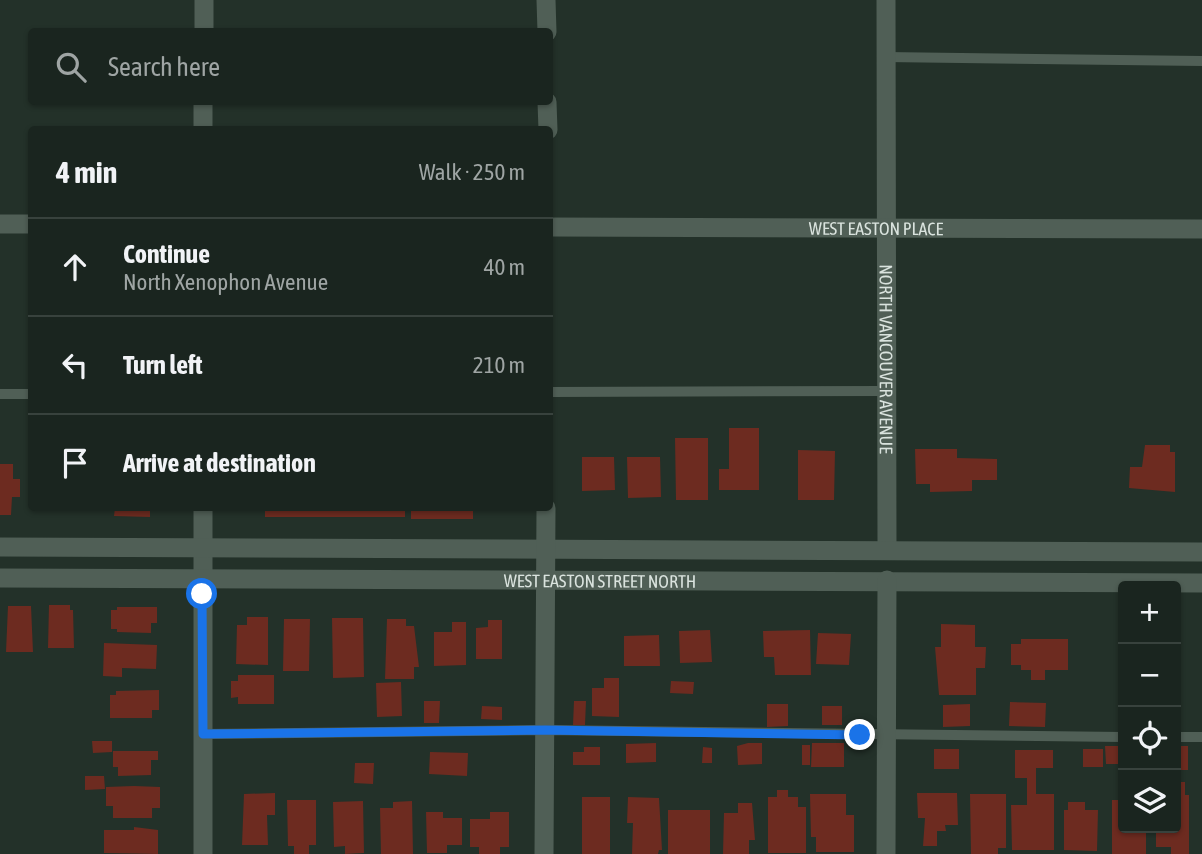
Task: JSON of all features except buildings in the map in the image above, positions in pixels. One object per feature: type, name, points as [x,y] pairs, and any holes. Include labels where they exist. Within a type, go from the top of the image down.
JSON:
[{"type":"street","points":[[204,0],[204,28]]},
{"type":"street","points":[[546,0],[547,28]]},
{"type":"street","name":"NORTH VANCOUVER AVENUE","points":[[886,0],[887,548]]},
{"type":"street","points":[[203,105],[203,126]]},
{"type":"street","points":[[547,105],[548,126]]},
{"type":"street","points":[[0,224],[28,224]]},
{"type":"street","name":"WEST EASTON PLACE","points":[[553,227],[1202,229]]},
{"type":"street","points":[[203,511],[203,854]]},
{"type":"street","points":[[544,854],[545,511]]},
{"type":"street","name":"WEST EASTON STREET NORTH","points":[[0,547],[1202,551]]},
{"type":"street","points":[[853,548],[854,580]]},
{"type":"street","points":[[915,548],[916,580]]},
{"type":"street","name":"WEST EASTON STREET NORTH","points":[[0,579],[1202,583]]},
{"type":"street","points":[[886,854],[887,580]]},
{"type":"lane","points":[[885,57],[1202,61]]},
{"type":"lane","points":[[553,392],[887,391]]},
{"type":"lane","points":[[0,394],[28,394]]},
{"type":"lane","points":[[203,734],[545,730],[1118,737]]},
{"type":"lane","points":[[1181,737],[1202,737]]},
{"type":"route","points":[[202,594],[203,734],[545,730],[860,735]]}]
